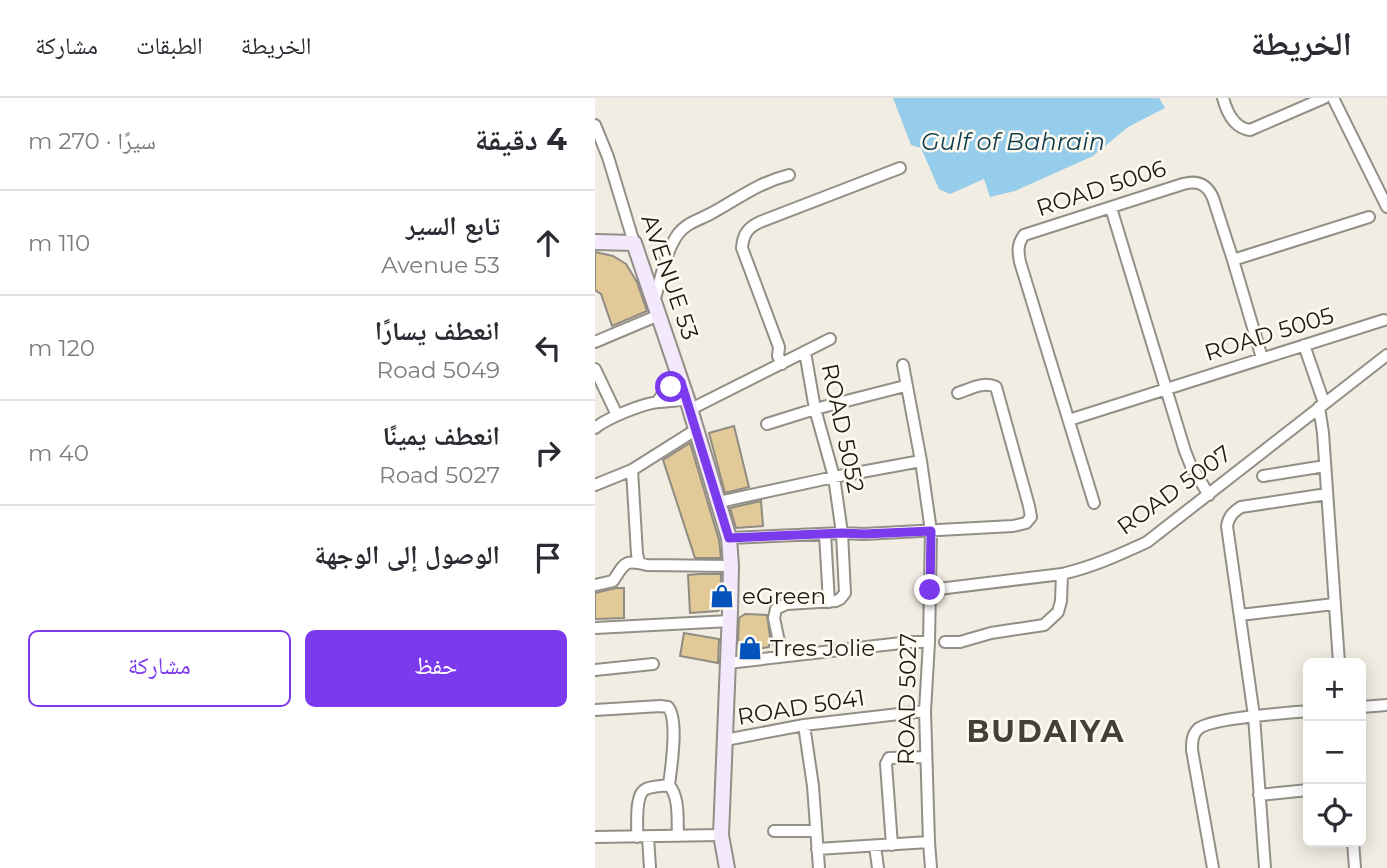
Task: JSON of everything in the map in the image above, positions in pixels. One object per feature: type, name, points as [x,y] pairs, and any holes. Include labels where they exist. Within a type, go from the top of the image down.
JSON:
[{"type":"street","points":[[1223,98],[1236,125],[1251,130],[1324,98]]},
{"type":"street","points":[[1333,98],[1387,208]]},
{"type":"street","name":"AVENUE 53","points":[[595,125],[608,157],[689,404],[729,538],[730,621],[721,835],[727,868]]},
{"type":"street","points":[[785,362],[778,356],[779,349],[742,248],[746,232],[760,222],[900,168]]},
{"type":"street","points":[[595,342],[656,308],[672,244],[680,231],[752,188],[789,176]]},
{"type":"street","name":"ROAD 5006","points":[[1094,503],[1020,262],[1019,242],[1024,235],[1192,181],[1202,183],[1213,198],[1262,358]]},
{"type":"street","points":[[1111,208],[1188,458],[1209,495]]},
{"type":"street","points":[[1233,260],[1369,217]]},
{"type":"street","points":[[595,242],[634,243]]},
{"type":"street","name":"ROAD 5005","points":[[1069,420],[1384,320]]},
{"type":"street","points":[[595,428],[617,415],[657,402],[689,404],[830,339]]},
{"type":"street","points":[[1304,345],[1321,405],[1339,658]]},
{"type":"street","name":"ROAD 5052","points":[[805,352],[815,409],[834,477],[842,533],[845,593],[836,601],[829,602]]},
{"type":"street","name":"ROAD 5007","points":[[930,590],[1062,574],[1108,560],[1147,542],[1387,355]]},
{"type":"street","name":"ROAD 5027","points":[[902,365],[921,461],[931,531],[925,710],[931,868]]},
{"type":"street","points":[[1373,366],[1387,367]]},
{"type":"street","points":[[595,369],[617,415]]},
{"type":"street","points":[[657,402],[665,391],[681,382]]},
{"type":"street","points":[[729,538],[931,531],[1026,523],[1031,517],[1029,506],[996,387],[983,385],[958,393]]},
{"type":"street","points":[[767,424],[905,386]]},
{"type":"street","points":[[595,485],[632,470],[697,429]]},
{"type":"street","points":[[719,502],[921,461]]},
{"type":"street","points":[[1263,476],[1325,466]]},
{"type":"street","points":[[632,470],[639,562]]},
{"type":"street","points":[[1265,868],[1254,716],[1227,534],[1229,518],[1241,507],[1327,494]]},
{"type":"street","points":[[782,656],[774,618],[776,609],[786,604],[829,602],[825,534]]},
{"type":"street","points":[[595,585],[614,581],[624,564],[639,562],[647,565],[731,566]]},
{"type":"street","points":[[945,642],[960,642],[991,633],[1044,625],[1058,612],[1062,574]]},
{"type":"street","points":[[1240,615],[1334,604]]},
{"type":"street","points":[[595,628],[730,621]]},
{"type":"street","points":[[728,663],[929,642]]},
{"type":"street","points":[[595,670],[653,664]]},
{"type":"street","points":[[1366,707],[1387,705]]},
{"type":"street","points":[[595,710],[660,706],[668,707],[672,712],[669,785],[675,798],[678,836]]},
{"type":"street","name":"ROAD 5041","points":[[725,740],[804,725],[925,710]]},
{"type":"street","points":[[1213,868],[1192,741],[1194,733],[1201,726],[1254,716],[1303,711]]},
{"type":"street","points":[[804,725],[813,786],[819,868]]},
{"type":"street","points":[[892,845],[887,760],[926,757]]},
{"type":"street","points":[[650,868],[638,802],[645,789],[669,785]]},
{"type":"street","points":[[1259,795],[1303,791]]},
{"type":"street","points":[[774,831],[816,831]]},
{"type":"street","points":[[595,837],[721,835]]},
{"type":"street","points":[[817,849],[929,842]]},
{"type":"street","points":[[876,846],[878,868]]},
{"type":"street","points":[[1353,847],[1355,868]]},
{"type":"water","name":"Gulf of Bahrain","points":[[893,98],[1159,98],[1165,108],[1128,127],[1093,156],[1015,191],[990,197],[984,179],[950,194],[939,189],[921,148],[911,145]]},
{"type":"building","points":[[595,252],[613,256],[626,264],[637,282],[647,311],[612,326],[601,294],[595,290]]},
{"type":"building","points":[[734,426],[749,487],[725,493],[709,433]]},
{"type":"building","points":[[690,443],[719,540],[721,558],[695,558],[663,460]]},
{"type":"building","points":[[761,501],[763,526],[736,528],[730,508]]},
{"type":"building","points":[[721,574],[718,611],[690,613],[688,575]]},
{"type":"building","points":[[624,588],[624,618],[595,619],[595,593]]},
{"type":"building","points":[[745,614],[767,615],[769,647],[752,650],[744,649],[738,644],[739,618]]},
{"type":"building","points":[[684,633],[719,639],[718,663],[680,656]]},
{"type":"place","name":"eGreen","points":[[722,596]]},
{"type":"place","name":"Tres Jolie","points":[[750,648]]},
{"type":"district","name":"BUDAIYA","points":[[1046,732]]},
{"type":"route","points":[[671,387],[681,382],[688,399],[729,538],[931,531],[930,590]]}]
